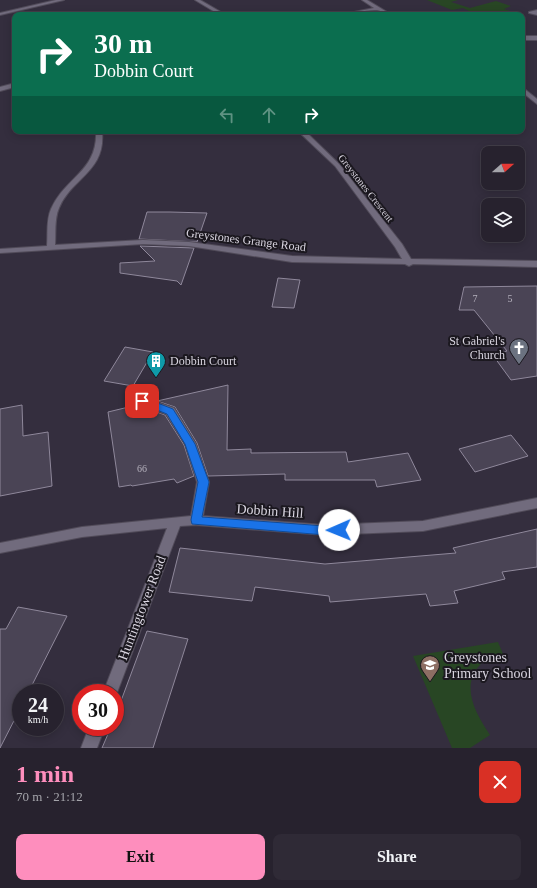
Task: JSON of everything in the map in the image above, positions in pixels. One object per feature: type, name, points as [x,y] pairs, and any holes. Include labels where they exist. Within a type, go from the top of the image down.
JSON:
[{"type":"street","points":[[0,14],[62,0]]},
{"type":"street","points":[[198,0],[219,12]]},
{"type":"street","points":[[364,0],[384,12]]},
{"type":"street","points":[[359,12],[377,9]]},
{"type":"street","points":[[537,11],[531,13],[537,14]]},
{"type":"street","points":[[525,38],[537,38]]},
{"type":"street","points":[[0,89],[12,86]]},
{"type":"street","points":[[525,92],[537,102]]},
{"type":"street","points":[[51,248],[54,208],[98,155],[102,141],[100,134]]},
{"type":"street","name":"Greystones Crescent","points":[[304,134],[337,165],[399,246],[409,263]]},
{"type":"street","name":"Greystones Grange Road","points":[[0,251],[143,242],[188,244],[292,259],[409,263],[537,264]]},
{"type":"street","points":[[142,401],[170,411],[190,444],[203,482],[196,520]]},
{"type":"street","name":"Dobbin Hill","points":[[0,548],[82,532],[175,524],[196,520],[325,530],[423,526],[537,503]]},
{"type":"street","name":"Huntingtower Road","points":[[113,684],[175,524]]},
{"type":"street","points":[[89,748],[94,736]]},
{"type":"green space","points":[[427,0],[458,0],[451,2],[470,8],[496,1],[511,6],[504,9],[513,12],[471,12],[463,8],[452,10]]},
{"type":"green space","points":[[498,642],[503,654],[483,662],[476,671],[472,680],[471,689],[472,699],[479,718],[490,735],[470,748],[452,748],[413,656]]},
{"type":"building","points":[[147,212],[207,213],[197,242],[139,239]]},
{"type":"building","points":[[140,246],[194,248],[181,285],[177,281],[120,273],[120,263],[155,261]]},
{"type":"building","points":[[278,278],[300,280],[294,308],[272,307]]},
{"type":"building","points":[[537,286],[537,376],[511,380],[492,354],[507,351],[474,310],[459,310],[464,287]]},
{"type":"building","points":[[125,347],[153,352],[133,386],[104,381]]},
{"type":"building","points":[[228,385],[227,450],[251,449],[251,453],[346,452],[348,462],[408,453],[421,480],[377,487],[375,480],[285,480],[285,474],[208,476],[197,443],[175,407],[157,401]]},
{"type":"building","points":[[22,405],[23,436],[48,432],[52,486],[0,496],[0,409]]},
{"type":"building","points":[[137,405],[165,415],[184,445],[194,476],[177,483],[174,479],[119,487],[108,412]]},
{"type":"building","points":[[511,435],[528,456],[475,472],[459,449]]},
{"type":"building","points":[[537,529],[537,567],[502,572],[505,579],[454,591],[458,603],[430,606],[426,594],[330,602],[329,596],[255,587],[252,601],[169,592],[180,548],[325,564],[456,553],[453,548]]},
{"type":"building","points":[[18,607],[67,616],[33,684],[12,684],[12,725],[0,748],[0,629],[6,629]]},
{"type":"building","points":[[147,631],[188,639],[153,748],[102,748],[107,736],[124,736],[124,693]]},
{"type":"place","name":"St Gabriel's Church","points":[[519,365]]},
{"type":"place","name":"Dobbin Court","points":[[156,378]]},
{"type":"place","name":"Greystones Primary School","points":[[430,682]]},
{"type":"route","points":[[142,401],[170,411],[190,444],[203,482],[196,520],[339,530]]}]
